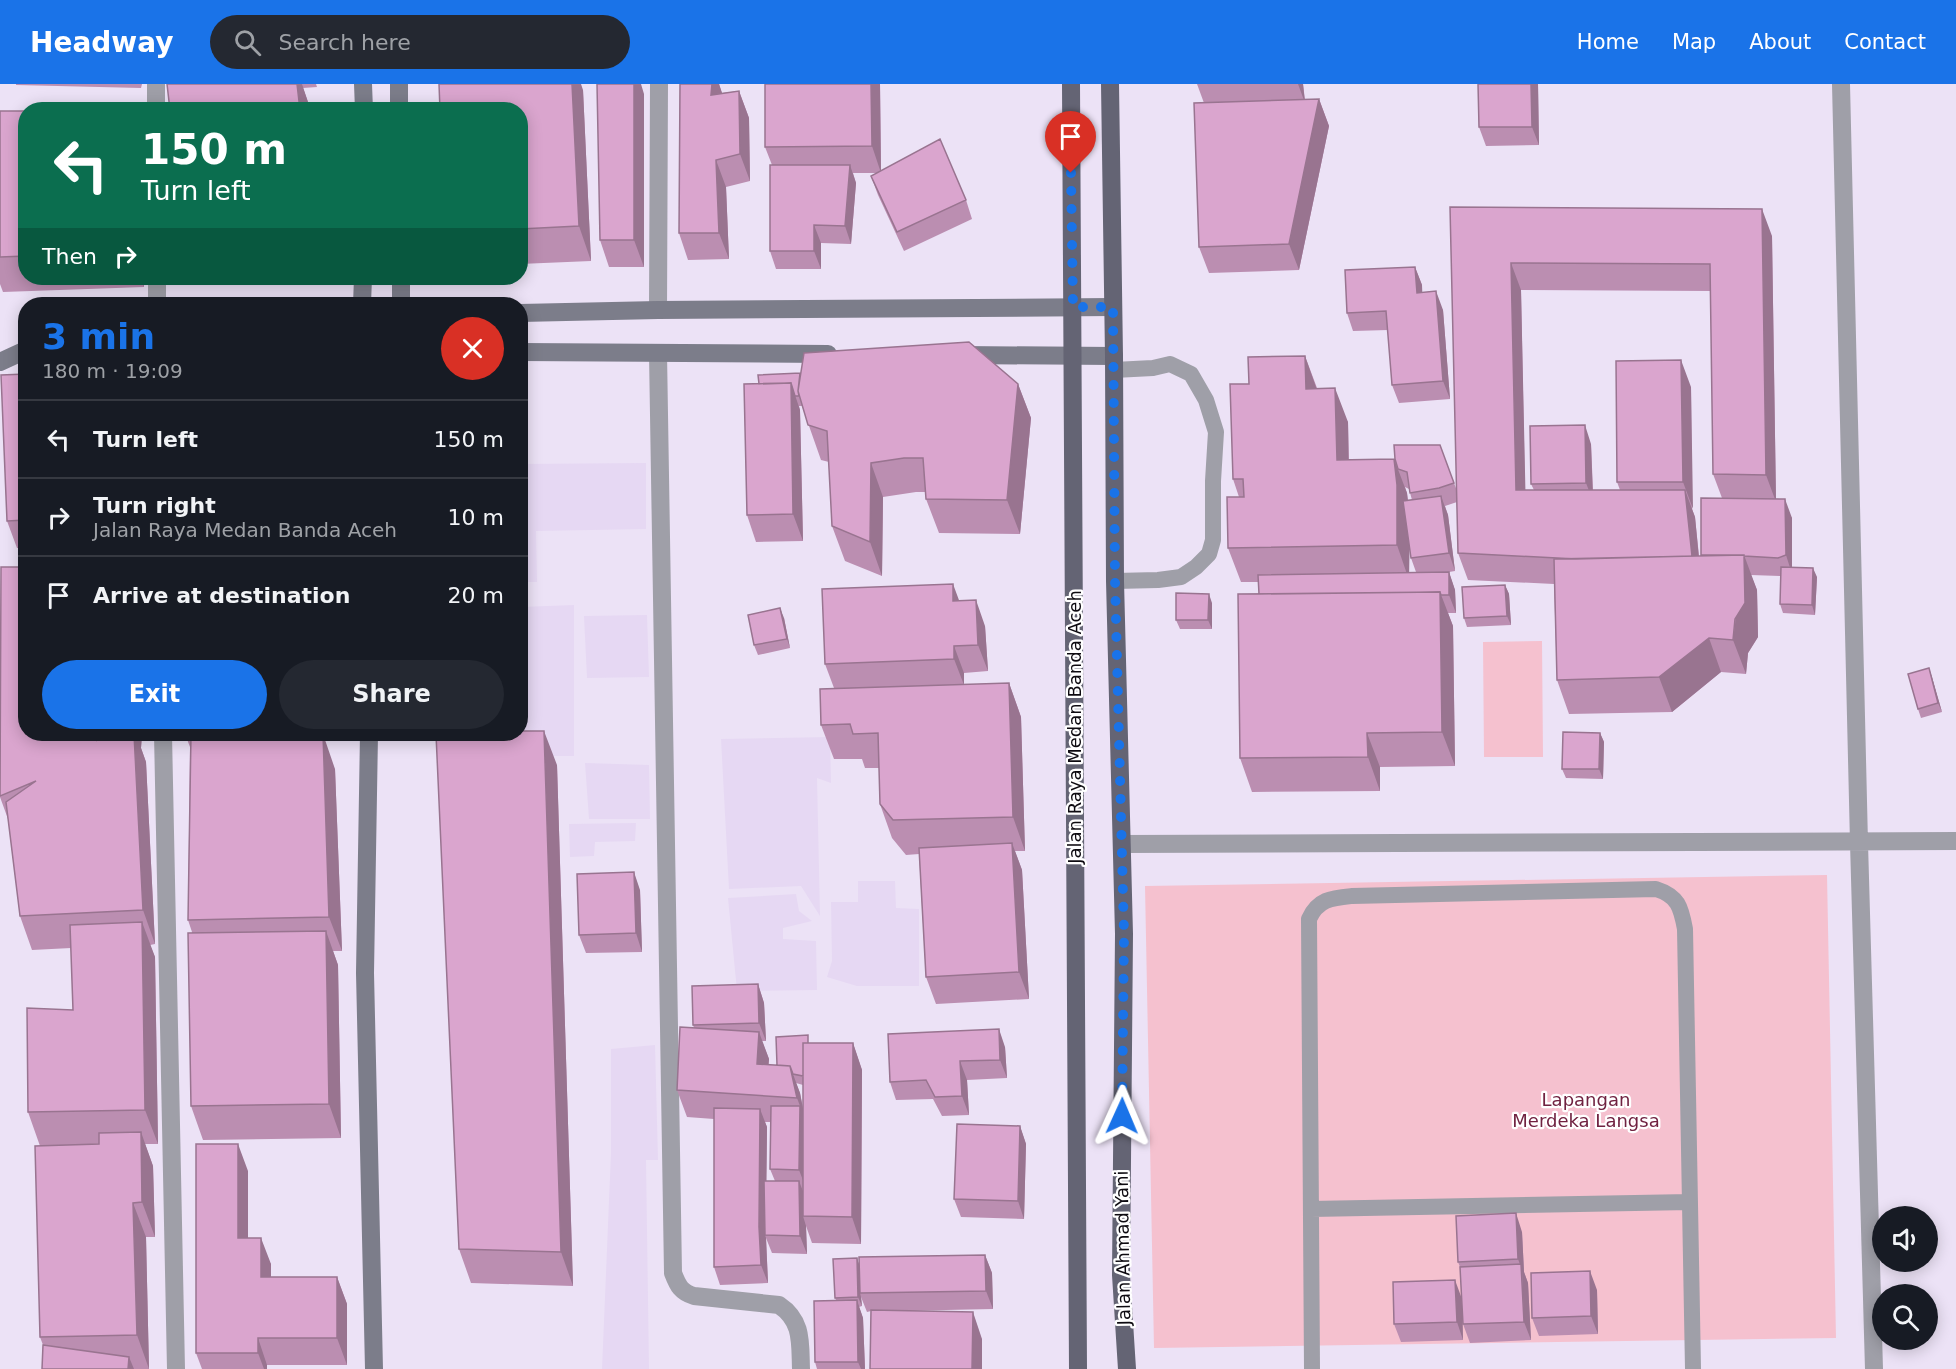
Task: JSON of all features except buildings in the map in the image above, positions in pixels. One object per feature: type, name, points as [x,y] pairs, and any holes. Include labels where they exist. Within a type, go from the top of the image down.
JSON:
[{"type":"main road","name":"Jalan Raya Medan Banda Aceh","points":[[1071,84],[1078,1369]]},
{"type":"main road","name":"Jalan Ahmad Yani","points":[[1110,84],[1115,581],[1124,934],[1121,1275],[1127,1369]]},
{"type":"street","points":[[156,84],[156,102]]},
{"type":"street","points":[[363,84],[364,102]]},
{"type":"street","points":[[399,84],[399,102]]},
{"type":"street","points":[[658,310],[659,84]]},
{"type":"street","points":[[1841,84],[1874,1369]]},
{"type":"street","points":[[528,313],[1113,307]]},
{"type":"street","points":[[528,352],[840,354]]},
{"type":"street","points":[[658,353],[673,1273],[677,1286],[683,1293],[779,1305],[789,1312],[797,1323],[801,1369]]},
{"type":"street","points":[[0,362],[18,354]]},
{"type":"street","points":[[942,355],[1073,355],[1114,363]]},
{"type":"street","points":[[163,741],[176,1369]]},
{"type":"street","points":[[369,741],[365,973],[374,1369]]},
{"type":"street","points":[[1122,844],[1956,841]]},
{"type":"lane","points":[[1114,363],[1153,368],[1170,364],[1191,374],[1206,400],[1216,432],[1213,540],[1209,554],[1181,577],[1115,581]]},
{"type":"lane","points":[[1312,1369],[1309,919],[1314,908],[1326,901],[1352,896],[1656,889],[1669,893],[1677,902],[1685,929],[1694,1369]]},
{"type":"lane","points":[[1311,1209],[1690,1202]]},
{"type":"shaded area","points":[[646,463],[646,529],[536,531],[537,582],[528,582],[528,464]]},
{"type":"shaded area","points":[[574,605],[574,756],[491,756],[511,741],[528,741],[528,607]]},
{"type":"shaded area","points":[[647,615],[649,677],[587,678],[584,616]]},
{"type":"shaded area","points":[[830,737],[831,783],[817,778],[820,916],[801,886],[729,889],[721,739]]},
{"type":"shaded area","points":[[585,763],[649,765],[650,819],[589,819]]},
{"type":"shaded area","points":[[636,823],[635,841],[595,842],[594,856],[570,857],[569,824]]},
{"type":"shaded area","points":[[858,881],[895,881],[896,908],[919,909],[919,986],[857,986],[827,977],[832,961],[831,902],[858,902]]},
{"type":"shaded area","points":[[796,894],[799,911],[812,921],[783,928],[783,939],[816,941],[817,990],[737,991],[728,898]]},
{"type":"shaded area","points":[[655,1045],[658,1160],[646,1160],[649,1369],[602,1369],[611,1153],[611,1049]]},
{"type":"green space","points":[[1542,641],[1543,757],[1484,757],[1483,642]]},
{"type":"green space","name":"Lapangan Merdeka Langsa","points":[[1827,875],[1836,1338],[1154,1348],[1145,886]]},
{"type":"route","points":[[1071,173],[1073,307],[1113,307],[1115,581],[1124,934],[1122,1116]]}]
